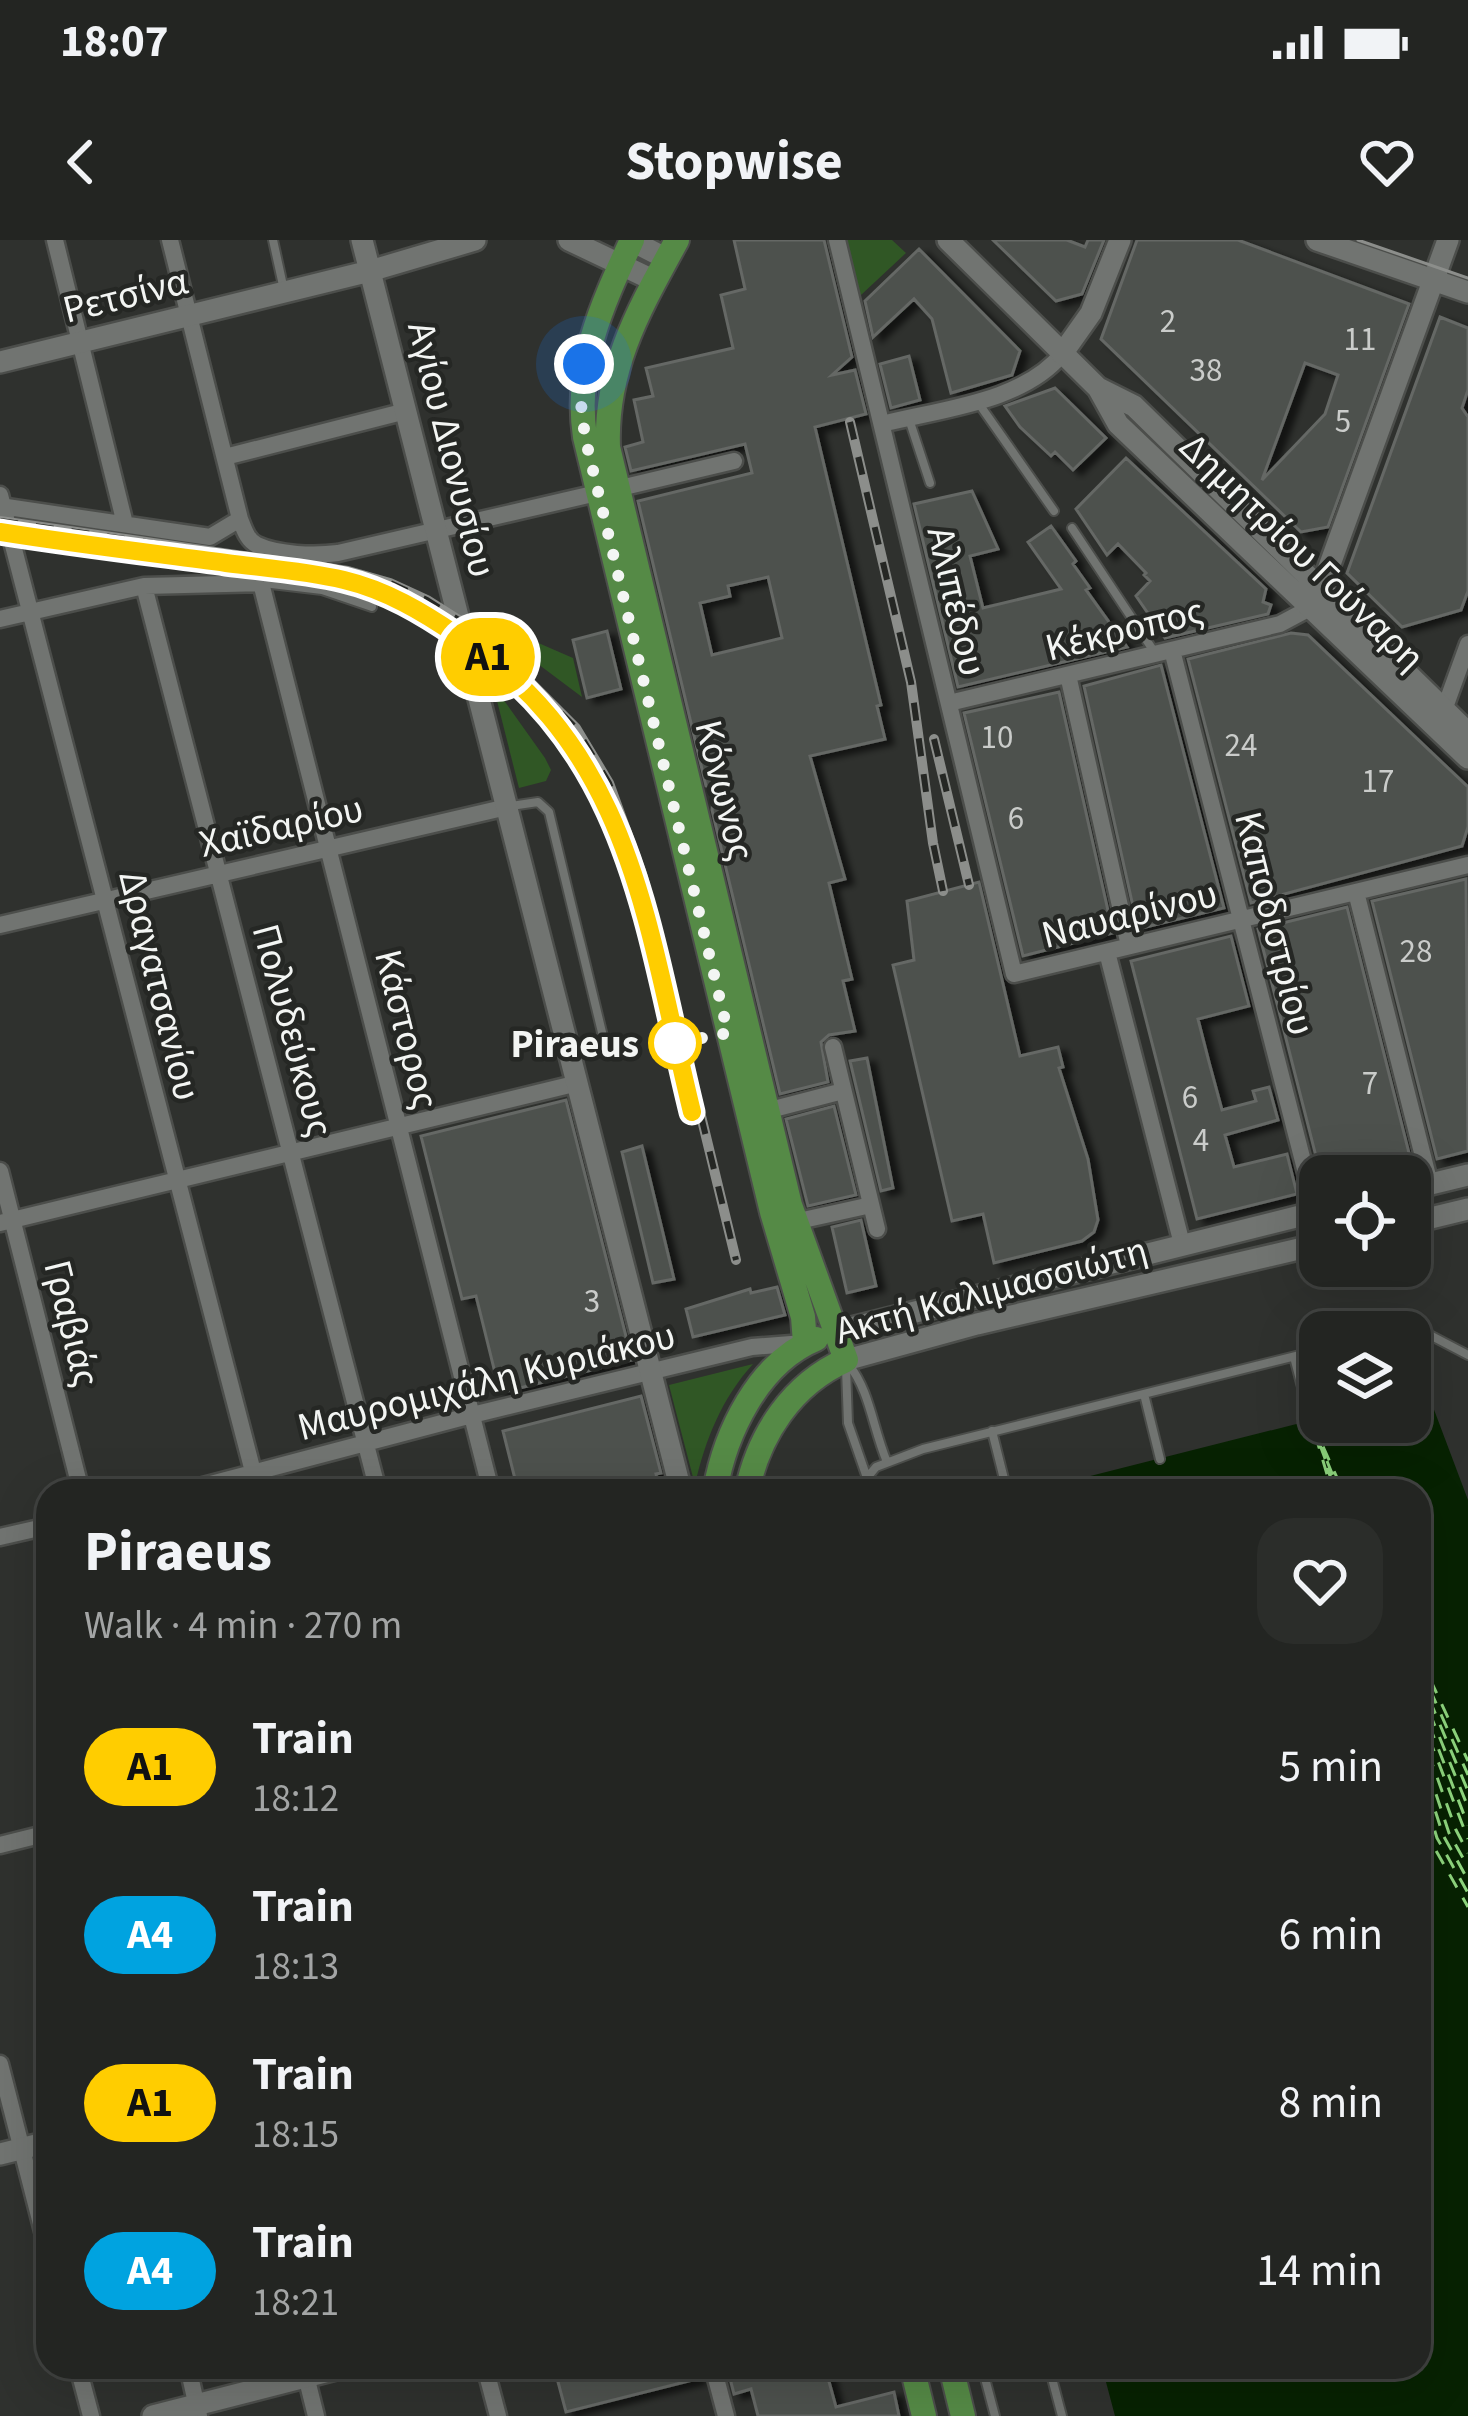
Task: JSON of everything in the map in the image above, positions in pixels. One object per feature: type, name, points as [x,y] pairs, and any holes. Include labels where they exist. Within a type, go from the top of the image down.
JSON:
[{"type":"main road","name":"Αγίου Διονυσίου","points":[[362,240],[678,1479]]},
{"type":"main road","name":"Ρετσίνα","points":[[0,362],[370,271],[475,240]]},
{"type":"main road","points":[[569,240],[629,246],[666,260]]},
{"type":"main road","name":"Δημητρίου Γούναρη","points":[[948,240],[1098,388],[1118,424],[1468,733]]},
{"type":"main road","points":[[1062,354],[1091,314],[1120,240]]},
{"type":"main road","points":[[1317,240],[1468,292]]},
{"type":"main road","points":[[1316,599],[1448,240]]},
{"type":"main road","name":"Κόνωνος","points":[[629,246],[596,321],[583,378],[583,422],[607,491],[794,1222],[846,1360]]},
{"type":"main road","name":"Κόνωνος","points":[[666,260],[611,382],[607,491],[772,1213],[803,1317],[805,1343]]},
{"type":"main road","name":"Δημητρίου Γούναρη","points":[[1316,599],[1468,758]]},
{"type":"main road","points":[[1431,1183],[1468,1175]]},
{"type":"main road","points":[[1431,1218],[1468,1210]]},
{"type":"main road","name":"Ακτή Καλιμασσιώτη","points":[[718,1479],[724,1452],[743,1412],[778,1364],[805,1343],[1299,1216]]},
{"type":"main road","name":"Ακτή Καλιμασσιώτη","points":[[750,1479],[759,1448],[782,1410],[807,1383],[846,1360],[977,1324],[1299,1249]]},
{"type":"main road","points":[[153,2416],[197,2410],[284,2379]]},
{"type":"main road","points":[[915,2379],[924,2416]]},
{"type":"main road","points":[[954,2379],[963,2416]]},
{"type":"street","points":[[56,240],[125,524]]},
{"type":"street","points":[[170,240],[241,519],[246,534],[258,545],[319,556],[734,461]]},
{"type":"street","name":"Αλιπέδου","points":[[837,240],[1009,960],[1017,976]]},
{"type":"street","points":[[882,424],[1034,381],[1062,354]]},
{"type":"street","points":[[225,457],[406,411]]},
{"type":"street","points":[[1,502],[210,537],[241,519]]},
{"type":"street","name":"Δραγατσανίου","points":[[1,502],[6,544],[31,612],[255,1479]]},
{"type":"street","points":[[0,620],[144,586],[261,583]]},
{"type":"street","name":"Κάστορος","points":[[261,583],[488,1479]]},
{"type":"street","name":"Πολυδεύκους","points":[[144,586],[375,1479]]},
{"type":"street","name":"Κέκροπος","points":[[949,703],[1280,624],[1316,599]]},
{"type":"street","points":[[1444,710],[1468,644]]},
{"type":"street","name":"Καποδιστρίου","points":[[1164,652],[1303,1155]]},
{"type":"street","points":[[1068,676],[1129,946]]},
{"type":"street","name":"Χαϊδαρίου","points":[[0,925],[507,807]]},
{"type":"street","name":"Ναυαρίνου","points":[[1017,976],[1468,865]]},
{"type":"street","points":[[1356,892],[1413,1155]]},
{"type":"street","points":[[1107,952],[1182,1244]]},
{"type":"street","points":[[833,1047],[877,1229]]},
{"type":"street","points":[[6,1222],[578,1083]]},
{"type":"street","points":[[766,1111],[844,1091]]},
{"type":"street","name":"Γραβιάς","points":[[0,1171],[6,1222],[78,1479]]},
{"type":"street","points":[[794,1222],[871,1205]]},
{"type":"street","name":"Μαυρομιχάλη Κυριάκου","points":[[264,1479],[366,1443],[472,1414],[752,1347],[805,1343]]},
{"type":"street","points":[[0,1538],[36,1529]]},
{"type":"street","points":[[0,1845],[36,1836]]},
{"type":"street","points":[[0,2064],[11,2151],[36,2219]]},
{"type":"street","points":[[81,2379],[91,2416]]},
{"type":"street","points":[[191,2379],[197,2410]]},
{"type":"street","points":[[306,2379],[316,2416]]},
{"type":"street","points":[[488,2379],[498,2416]]},
{"type":"street","points":[[716,2379],[726,2416]]},
{"type":"lane","points":[[273,240],[285,291]]},
{"type":"lane","points":[[976,400],[1054,511]]},
{"type":"lane","points":[[908,417],[930,483]]},
{"type":"lane","points":[[1072,528],[1164,652]]},
{"type":"lane","points":[[261,583],[322,590],[372,607]]},
{"type":"lane","points":[[507,807],[535,801],[549,812],[606,1049]]},
{"type":"lane","points":[[1431,1336],[1468,1355]]},
{"type":"lane","points":[[864,1479],[886,1462],[992,1431],[1299,1356]]},
{"type":"lane","points":[[1294,1357],[1299,1376]]},
{"type":"lane","points":[[846,1360],[865,1384],[868,1415],[886,1462]]},
{"type":"lane","points":[[846,1360],[848,1423],[866,1476]]},
{"type":"lane","points":[[1144,1394],[1160,1459]]},
{"type":"lane","points":[[992,1431],[1004,1479]]},
{"type":"lane","points":[[985,2379],[995,2416]]},
{"type":"lane","points":[[1054,2379],[1062,2416]]},
{"type":"shaded area","points":[[842,240],[892,240],[906,253],[861,295],[856,293]]},
{"type":"shaded area","points":[[482,622],[573,658],[582,697]]},
{"type":"shaded area","points":[[493,685],[545,758],[551,770],[546,781],[519,788]]},
{"type":"shaded area","points":[[753,1364],[716,1420],[697,1479],[693,1479],[669,1385]]},
{"type":"shaded area","points":[[1431,1402],[1468,1500],[1468,2416],[1115,2416],[1105,2379],[1431,2379],[1431,1479],[1079,1479],[1299,1423],[1299,1443],[1431,1443]]},
{"type":"building","points":[[734,240],[824,240],[852,357],[832,375],[855,370],[866,414],[815,427],[885,739],[810,756],[845,879],[829,883],[852,979],[843,981],[855,1031],[829,1035],[821,1042],[828,1082],[780,1094],[712,810],[714,787],[706,786],[638,501],[752,473],[745,444],[631,471],[625,447],[643,442],[634,400],[653,396],[646,368],[733,348],[721,295],[745,289]],"holes":[[[768,577],[782,638],[712,655],[700,603],[730,596],[728,586]]]},
{"type":"building","points":[[993,240],[1067,240],[1085,247],[1088,240],[1104,240],[1082,294],[1056,301]]},
{"type":"building","points":[[1137,240],[1238,240],[1409,304],[1328,527],[1301,532],[1101,339]],"holes":[[[1305,363],[1338,375],[1325,414],[1262,480]]]},
{"type":"building","points":[[919,249],[1020,351],[1012,375],[951,393],[932,319],[914,299],[873,337],[865,301]]},
{"type":"building","points":[[1440,317],[1468,328],[1468,390],[1462,408],[1468,417],[1468,591],[1461,610],[1402,627],[1347,573]]},
{"type":"building","points":[[909,356],[920,400],[891,408],[880,364]]},
{"type":"building","points":[[1055,388],[1106,438],[1073,470],[1020,427],[1005,406]]},
{"type":"building","points":[[1126,458],[1266,589],[1263,602],[1271,605],[1268,614],[1165,638],[1136,596],[1150,581],[1146,573],[1118,544],[1107,555],[1076,509]]},
{"type":"building","points":[[972,491],[998,549],[970,556],[983,608],[1061,589],[1028,542],[1051,526],[1076,561],[1073,564],[1090,588],[1086,590],[1127,647],[958,687],[914,504]]},
{"type":"building","points":[[607,631],[621,689],[587,698],[573,640]]},
{"type":"building","points":[[1291,633],[1308,635],[1468,787],[1468,827],[1462,846],[1251,903],[1188,659]]},
{"type":"building","points":[[1161,665],[1224,908],[1138,929],[1084,686]]},
{"type":"building","points":[[1059,692],[1113,933],[1023,956],[964,713]]},
{"type":"building","points":[[1466,879],[1468,1151],[1437,1159],[1372,901]]},
{"type":"building","points":[[979,882],[1020,1056],[1058,1047],[1063,1067],[1059,1068],[1088,1159],[1098,1220],[1094,1232],[1082,1241],[994,1263],[983,1214],[952,1221],[893,965],[914,960],[907,901]]},
{"type":"building","points":[[1347,907],[1409,1155],[1316,1155],[1258,929]]},
{"type":"building","points":[[1231,936],[1249,1006],[1198,1019],[1222,1110],[1256,1101],[1253,1091],[1269,1087],[1278,1120],[1225,1135],[1234,1167],[1287,1154],[1297,1194],[1197,1219],[1131,961]]},
{"type":"building","points":[[867,1058],[893,1188],[881,1191],[850,1061]]},
{"type":"building","points":[[566,1100],[632,1360],[500,1393],[476,1296],[462,1299],[421,1136]]},
{"type":"building","points":[[834,1106],[856,1195],[808,1206],[786,1119]]},
{"type":"building","points":[[642,1146],[674,1279],[653,1283],[622,1152]]},
{"type":"building","points":[[861,1220],[876,1286],[847,1293],[832,1227]]},
{"type":"building","points":[[777,1287],[785,1315],[693,1337],[686,1309],[750,1289],[751,1293]]},
{"type":"building","points":[[641,1396],[661,1473],[656,1474],[657,1479],[515,1479],[503,1431]]},
{"type":"building","points":[[557,2379],[697,2379],[566,2412]]},
{"type":"building","points":[[730,2379],[828,2379],[836,2407],[894,2392],[899,2416],[758,2416],[751,2389],[734,2394]]},
{"type":"ferry route","points":[[1318,1443],[1328,1479]]},
{"type":"ferry route","points":[[1321,1443],[1338,1479]]},
{"type":"ferry route","points":[[1320,1445],[1327,1464]]},
{"type":"ferry route","points":[[1327,1461],[1334,1479]]},
{"type":"ferry route","points":[[1327,1468],[1331,1479]]},
{"type":"ferry route","points":[[1431,1681],[1468,1761]]},
{"type":"ferry route","points":[[1431,1692],[1468,1775]]},
{"type":"ferry route","points":[[1431,1703],[1468,1791]]},
{"type":"ferry route","points":[[1431,1716],[1468,1807]]},
{"type":"ferry route","points":[[1431,1730],[1468,1825]]},
{"type":"ferry route","points":[[1431,1743],[1468,1839]]},
{"type":"ferry route","points":[[1431,1760],[1468,1853]]},
{"type":"ferry route","points":[[1431,1779],[1449,1833],[1468,1867]]},
{"type":"ferry route","points":[[1431,1798],[1443,1835],[1468,1880]]},
{"type":"ferry route","points":[[1431,1818],[1468,1893]]},
{"type":"ferry route","points":[[1431,1842],[1468,1907]]},
{"type":"tram line","points":[[1358,240],[1468,278]]},
{"type":"railway","points":[[850,422],[911,682],[943,891]]},
{"type":"railway","points":[[0,521],[348,571],[390,583],[484,636],[576,728],[609,783],[643,877],[736,1260]]},
{"type":"railway","points":[[934,739],[969,885]]},
{"type":"train","name":"A1","points":[[0,532],[351,582],[410,606],[506,670],[570,739],[622,835],[692,1112]]},
{"type":"place","name":"Piraeus","points":[[675,1043]]},
{"type":"route","points":[[584,364],[585,437],[728,1033],[675,1043]]}]
